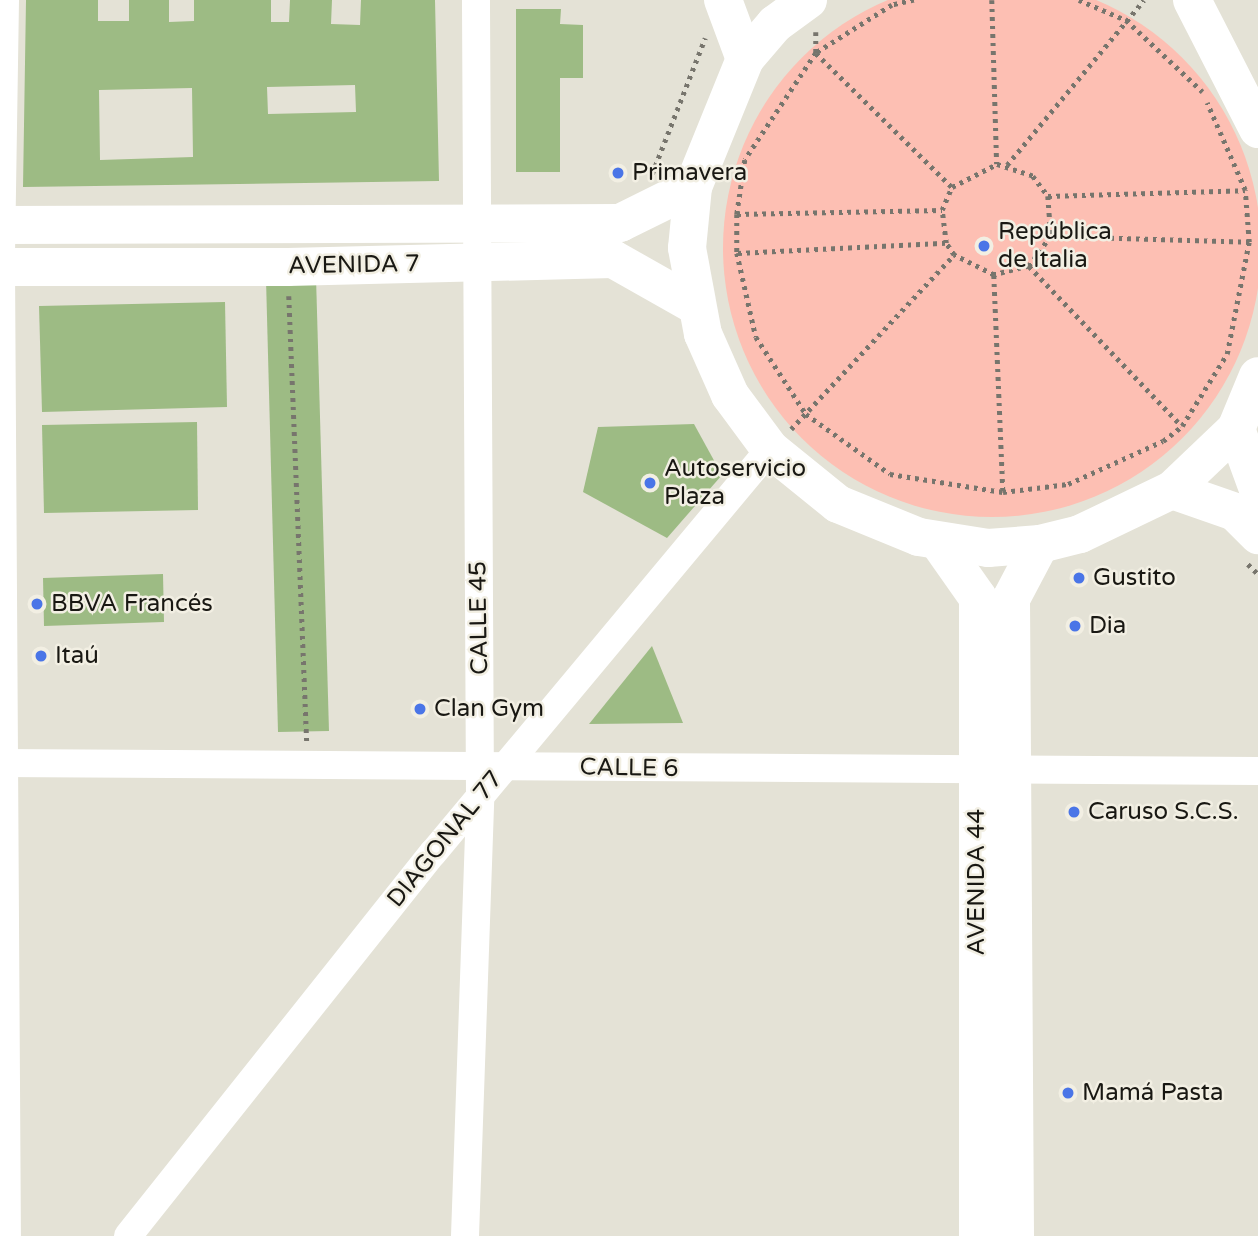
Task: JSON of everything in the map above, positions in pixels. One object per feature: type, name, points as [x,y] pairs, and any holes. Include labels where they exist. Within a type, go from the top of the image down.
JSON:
[{"type":"main road","points":[[1192,0],[1258,129]]},
{"type":"main road","points":[[812,13],[775,24],[745,59],[693,187],[687,248],[696,306],[730,395],[770,449],[838,504],[938,541],[988,548],[1040,544],[1080,534],[1172,491],[1236,429],[1258,376]]},
{"type":"main road","points":[[715,16],[745,59]]},
{"type":"main road","name":"AVENIDA 7","points":[[1,267],[288,267],[620,223],[693,187]]},
{"type":"main road","name":"AVENIDA 7","points":[[2,225],[475,244],[613,258],[696,306]]},
{"type":"main road","points":[[1236,429],[1258,489]]},
{"type":"main road","points":[[1172,491],[1235,512],[1258,535]]},
{"type":"main road","name":"AVENIDA 44","points":[[938,541],[978,598],[993,772],[1015,1236]]},
{"type":"main road","name":"AVENIDA 44","points":[[978,1236],[993,772],[1011,599],[1040,544]]},
{"type":"street","points":[[5,0],[1,267],[7,1236]]},
{"type":"street","name":"CALLE 45","points":[[464,1236],[487,778],[475,244],[476,0]]},
{"type":"street","name":"DIAGONAL 77","points":[[128,1236],[487,778],[770,449]]},
{"type":"street","name":"CALLE 6","points":[[2,763],[308,766],[487,778],[1258,771]]},
{"type":"path","points":[[914,0],[892,5],[816,53],[745,160],[737,214],[737,253],[756,337],[806,414],[890,474],[1003,492],[1068,484],[1163,441],[1182,426],[1227,354],[1249,242],[1245,190],[1202,90],[1126,20],[1079,0]]},
{"type":"path","points":[[992,0],[996,163]]},
{"type":"path","points":[[1007,165],[1144,0]]},
{"type":"path","points":[[812,13],[816,53],[952,187]]},
{"type":"path","points":[[650,178],[715,16]]},
{"type":"path","points":[[996,163],[1007,165],[1033,176],[1048,196],[1051,236],[1029,266],[993,275],[954,255],[946,243],[942,210],[952,187],[996,163]]},
{"type":"path","points":[[1048,196],[1245,190]]},
{"type":"path","points":[[737,214],[942,210]]},
{"type":"path","points":[[1051,236],[1249,242]]},
{"type":"path","points":[[737,253],[946,243]]},
{"type":"path","points":[[770,449],[954,255]]},
{"type":"path","points":[[1029,266],[1182,426]]},
{"type":"path","points":[[288,267],[308,766]]},
{"type":"path","points":[[993,275],[1003,492]]},
{"type":"shaded area","points":[[992,-21],[1044,-16],[1095,0],[1141,25],[1182,58],[1215,99],[1240,145],[1256,196],[1261,248],[1256,300],[1240,351],[1215,397],[1182,438],[1141,471],[1095,496],[1044,512],[992,517],[940,512],[889,496],[843,471],[802,438],[769,397],[744,351],[728,300],[723,248],[728,196],[744,145],[769,99],[802,58],[843,25],[889,0],[940,-16]]},
{"type":"building","points":[[26,0],[98,0],[98,21],[129,21],[129,0],[169,0],[169,22],[194,21],[194,0],[271,0],[271,22],[289,22],[290,0],[332,0],[331,24],[360,25],[361,0],[435,0],[439,181],[23,187]],"holes":[[[355,85],[356,112],[268,114],[267,87]],[[192,88],[193,157],[100,160],[99,90]]]},
{"type":"building","points":[[516,9],[561,9],[560,24],[583,25],[583,78],[560,78],[560,172],[516,172]]},
{"type":"building","points":[[316,277],[329,731],[278,732],[266,279]]},
{"type":"building","points":[[225,302],[227,407],[42,412],[39,306]]},
{"type":"building","points":[[197,422],[198,510],[44,513],[42,425]]},
{"type":"building","name":"Autoservicio Plaza","points":[[694,424],[722,475],[667,538],[583,492],[598,427]]},
{"type":"building","points":[[163,574],[164,622],[44,626],[43,578]]},
{"type":"building","points":[[652,646],[683,723],[589,724]]},
{"type":"place","name":"Primavera","points":[[618,173]]},
{"type":"place","name":"República de Italia","points":[[984,246]]},
{"type":"place","name":"Autoservicio Plaza","points":[[650,483]]},
{"type":"place","name":"Gustito","points":[[1079,578]]},
{"type":"place","name":"BBVA Francés","points":[[37,604]]},
{"type":"place","name":"Dia","points":[[1075,626]]},
{"type":"place","name":"Itaú","points":[[41,656]]},
{"type":"place","name":"Clan Gym","points":[[420,709]]},
{"type":"place","name":"Caruso S.C.S.","points":[[1074,812]]},
{"type":"place","name":"Mamá Pasta","points":[[1068,1093]]}]
